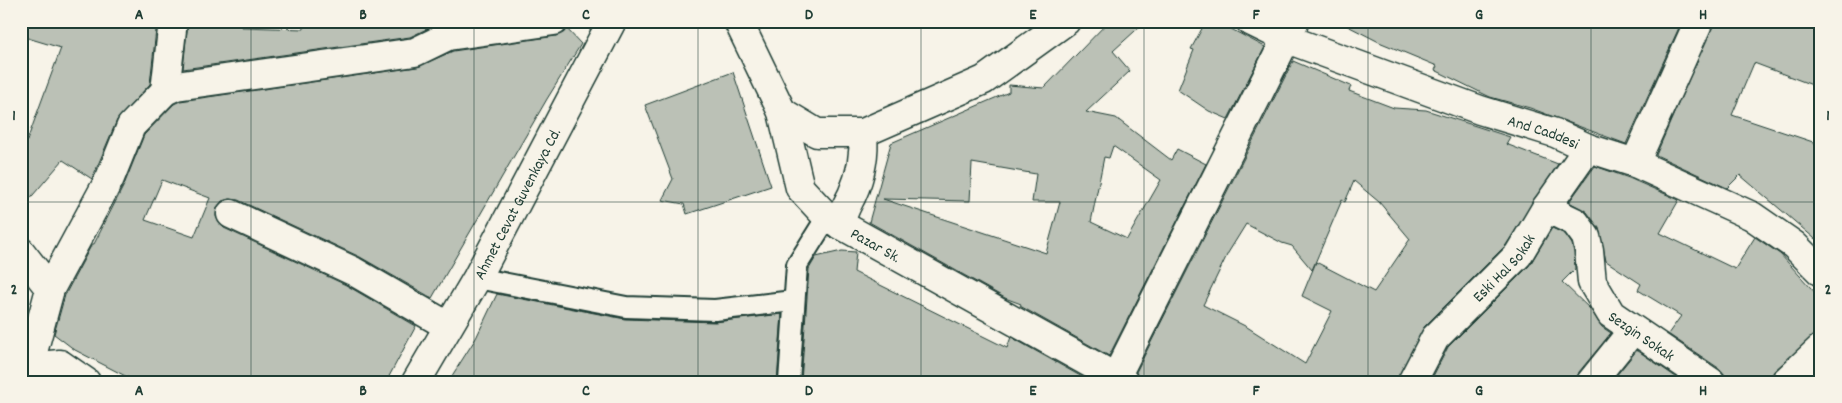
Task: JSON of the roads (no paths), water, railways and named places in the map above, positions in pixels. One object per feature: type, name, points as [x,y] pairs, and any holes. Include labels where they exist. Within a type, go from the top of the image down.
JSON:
[{"type":"street","points":[[165,91],[173,21]]},
{"type":"street","points":[[86,382],[60,364],[25,366],[50,289],[110,178],[131,126],[165,91],[176,86],[415,52],[448,36],[554,21]]},
{"type":"street","name":"Ahmet Cevat Guvenkaya Cd.","points":[[416,382],[477,278],[612,21]]},
{"type":"street","name":"Pazar Sk.","points":[[738,21],[786,114],[800,188],[834,221],[1118,380]]},
{"type":"street","points":[[746,21],[786,114],[817,133],[863,133],[984,80],[1066,21]]},
{"type":"street","name":"And Caddesi","points":[[1250,21],[1291,30],[1480,110],[1554,133],[1588,148],[1635,163],[1752,216],[1794,245],[1821,272]]},
{"type":"street","points":[[1635,163],[1699,21]]},
{"type":"street","points":[[1118,380],[1291,30]]},
{"type":"street","points":[[789,382],[793,300],[797,265],[843,212],[852,194],[864,151],[863,133]]},
{"type":"street","name":"Eski Hal Sokak","points":[[1412,382],[1434,338],[1518,255],[1546,208],[1588,148]]},
{"type":"street","name":"Sezgin Sokak","points":[[1546,208],[1575,222],[1586,237],[1590,250],[1592,282],[1611,314],[1711,382]]},
{"type":"street","points":[[231,214],[354,272],[448,326]]},
{"type":"street","points":[[21,252],[50,289]]},
{"type":"street","points":[[477,278],[626,307],[715,310],[793,300]]},
{"type":"street","points":[[1591,382],[1633,330]]},
{"type":"street","points":[[1785,382],[1821,348]]}]
